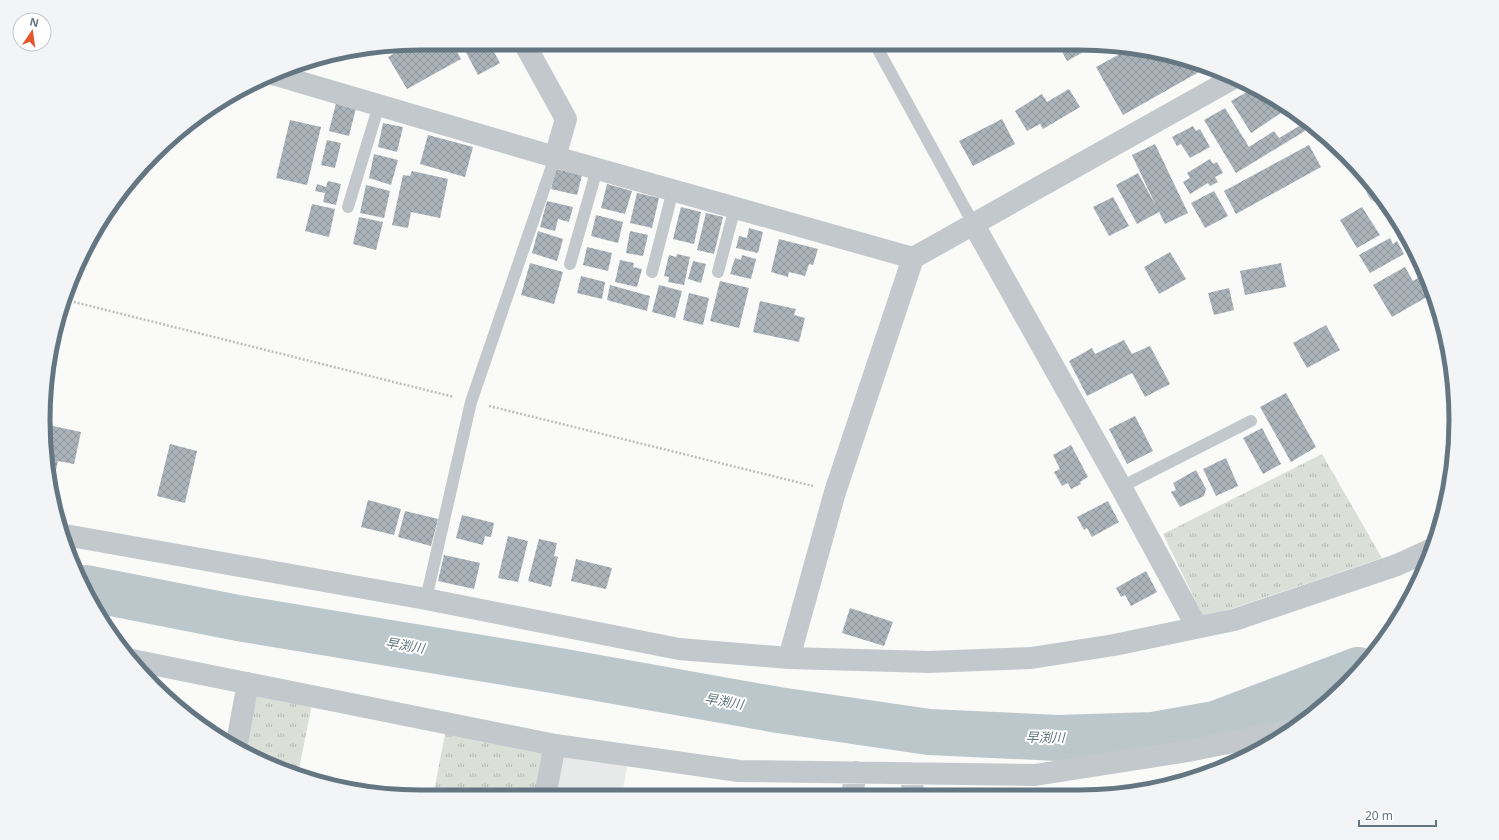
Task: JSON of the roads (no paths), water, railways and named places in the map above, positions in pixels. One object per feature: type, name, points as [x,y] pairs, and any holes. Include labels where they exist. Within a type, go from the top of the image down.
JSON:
[{"type":"street","points":[[528,50],[566,119],[554,157]]},
{"type":"street","points":[[282,77],[554,157],[913,258]]},
{"type":"street","points":[[789,658],[835,492],[913,258],[1228,81]]},
{"type":"street","points":[[974,225],[1197,627]]},
{"type":"street","points":[[69,536],[426,599],[679,649],[789,658],[929,662],[1031,658],[1114,646],[1234,620],[1397,565],[1424,553]]},
{"type":"street","points":[[140,662],[555,745],[739,771],[1035,775],[1188,752],[1275,734]]},
{"type":"street","points":[[237,741],[248,683]]},
{"type":"street","points":[[545,790],[555,745]]},
{"type":"street","points":[[853,790],[856,772]]},
{"type":"street","points":[[910,773],[913,790]]},
{"type":"lane","points":[[878,50],[974,225]]},
{"type":"lane","points":[[348,207],[379,105]]},
{"type":"lane","points":[[426,599],[471,402],[554,157]]},
{"type":"lane","points":[[570,264],[597,169]]},
{"type":"lane","points":[[652,272],[673,190]]},
{"type":"lane","points":[[718,272],[735,208]]},
{"type":"lane","points":[[1121,488],[1251,421]]},
{"type":"waterway","name":"早渕川","points":[[91,589],[238,618],[553,670],[778,710],[929,732],[1058,738],[1153,735],[1215,724],[1348,674]]}]
